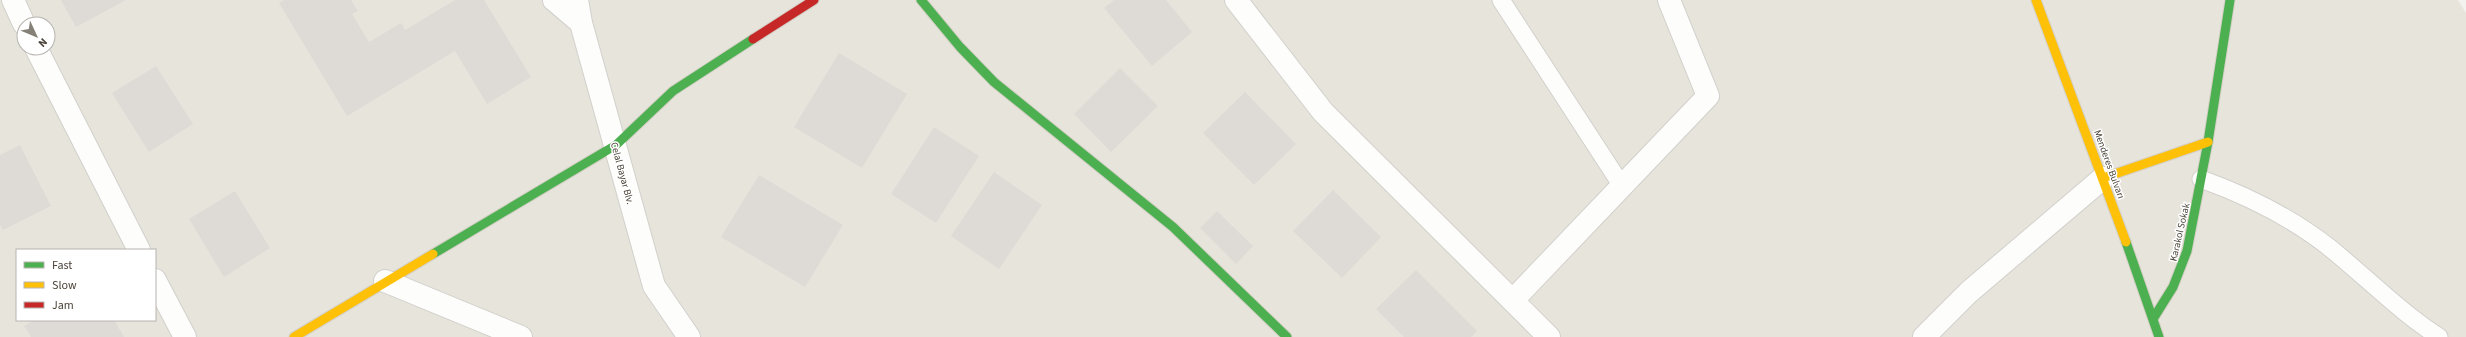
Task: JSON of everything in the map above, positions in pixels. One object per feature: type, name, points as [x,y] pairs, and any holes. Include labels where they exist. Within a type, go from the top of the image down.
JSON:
[{"type":"street","points":[[13,0],[20,16]]},
{"type":"street","points":[[554,0],[581,23]]},
{"type":"street","name":"Celal Bayar Blv.","points":[[577,0],[581,23],[654,286],[688,337]]},
{"type":"street","points":[[294,337],[385,281],[616,145],[673,91],[814,0]]},
{"type":"street","points":[[921,0],[960,47],[994,82],[1173,227],[1287,337]]},
{"type":"street","points":[[1236,0],[1323,112],[1549,337]]},
{"type":"street","points":[[1513,300],[1708,96],[1669,0]]},
{"type":"street","name":"Menderes Bulvarı","points":[[2036,0],[2103,178],[2159,337]]},
{"type":"street","name":"Karakol Sokak","points":[[2153,319],[2164,304],[2181,270],[2202,179],[2230,0]]},
{"type":"street","points":[[40,56],[138,249]]},
{"type":"street","points":[[1924,337],[1968,292],[2103,178],[2208,142]]},
{"type":"street","points":[[385,281],[521,337]]},
{"type":"street","points":[[156,282],[185,337]]},
{"type":"lane","points":[[1501,0],[1622,186]]},
{"type":"lane","points":[[2202,179],[2262,204],[2298,224],[2330,248],[2411,319],[2439,337]]},
{"type":"shaded area","points":[[0,0],[2458,0],[2466,13],[2466,337],[0,337]]},
{"type":"building","points":[[61,0],[126,0],[76,27]]},
{"type":"building","points":[[284,0],[351,0],[358,11],[352,14],[369,42],[401,23],[405,30],[455,0],[484,0],[531,77],[487,104],[455,51],[347,116],[279,3]]},
{"type":"building","points":[[1114,0],[1166,0],[1192,32],[1152,66],[1104,8]]},
{"type":"building","points":[[839,53],[907,94],[862,168],[794,127]]},
{"type":"building","points":[[156,66],[193,124],[149,152],[112,93]]},
{"type":"building","points":[[1120,68],[1158,106],[1111,152],[1074,114]]},
{"type":"building","points":[[1245,92],[1296,144],[1254,185],[1203,133]]},
{"type":"building","points":[[934,127],[979,156],[936,223],[891,194]]},
{"type":"building","points":[[20,145],[51,206],[3,230],[0,225],[0,155]]},
{"type":"building","points":[[994,172],[1042,205],[999,269],[951,236]]},
{"type":"building","points":[[759,175],[843,225],[805,287],[721,237]]},
{"type":"building","points":[[1333,190],[1381,237],[1342,278],[1293,231]]},
{"type":"building","points":[[235,191],[270,248],[224,277],[189,219]]},
{"type":"building","points":[[1217,211],[1253,246],[1236,264],[1200,228]]},
{"type":"building","points":[[1416,270],[1477,331],[1471,337],[1404,337],[1376,309]]},
{"type":"building","points":[[32,321],[115,321],[124,337],[31,337],[24,326]]},
{"type":"traffic: fast","points":[[921,0],[960,47],[994,82],[1173,227],[1287,337]]},
{"type":"traffic: fast","points":[[2153,319],[2173,287],[2187,251],[2208,142],[2230,0]]},
{"type":"traffic: fast","points":[[433,254],[616,145],[673,91],[753,39]]},
{"type":"traffic: fast","points":[[2126,242],[2159,337]]},
{"type":"traffic: slow","points":[[2036,0],[2126,242]]},
{"type":"traffic: slow","points":[[2103,178],[2208,142]]},
{"type":"traffic: slow","points":[[294,337],[433,254]]},
{"type":"traffic: jam","points":[[753,39],[814,0]]}]
